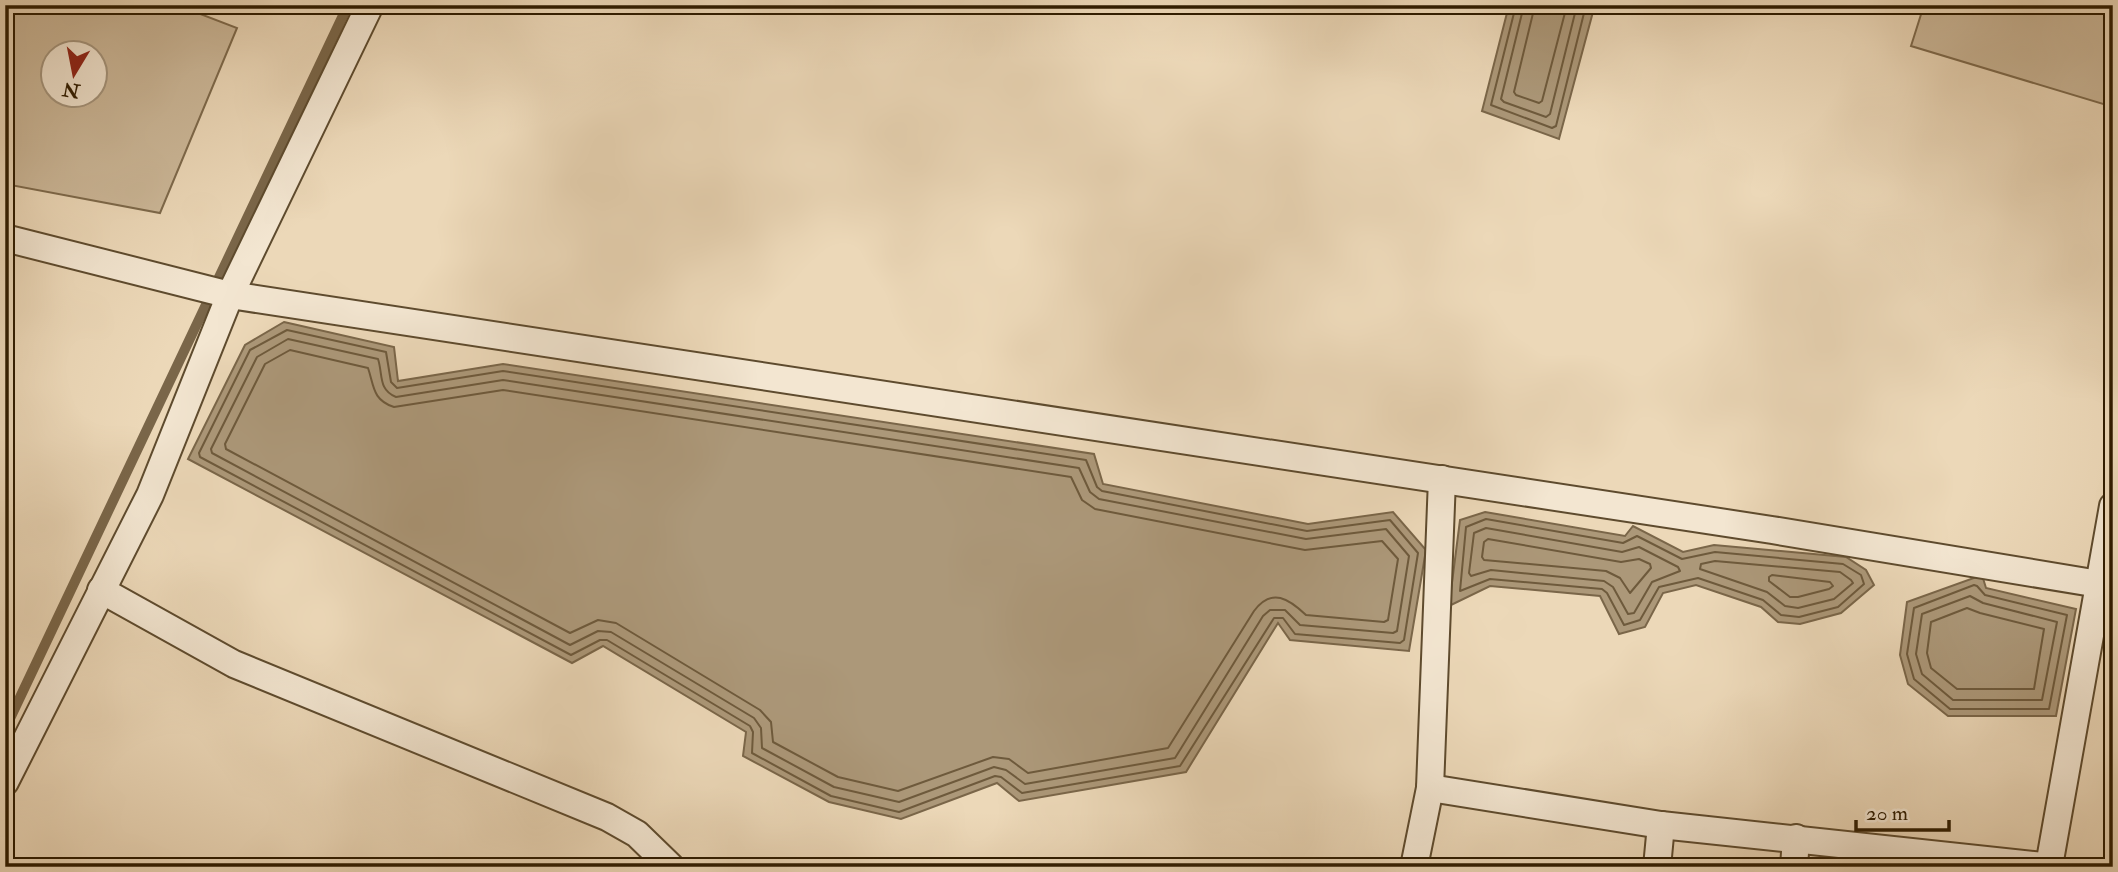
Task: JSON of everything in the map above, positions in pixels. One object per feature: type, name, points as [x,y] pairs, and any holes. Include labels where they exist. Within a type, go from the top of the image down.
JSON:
[{"type":"street","points":[[5,782],[150,495],[230,295],[370,5]]},
{"type":"street","points":[[5,238],[230,295],[1772,530],[2099,584]]},
{"type":"street","points":[[1414,867],[1430,788],[1442,479]]},
{"type":"street","points":[[1430,788],[1661,825],[1796,838],[1940,860],[2051,866],[2113,506]]},
{"type":"street","points":[[101,590],[234,664],[607,817],[637,834],[671,867]]},
{"type":"street","points":[[1657,867],[1661,825]]},
{"type":"street","points":[[1794,867],[1796,838]]},
{"type":"shaded area","points":[[5,5],[177,5],[237,28],[160,213],[5,184]]},
{"type":"shaded area","points":[[1924,5],[2113,5],[2113,107],[1911,46]]},
{"type":"water","points":[[1509,5],[1594,8],[1559,139],[1482,111]]},
{"type":"water","points":[[284,322],[394,347],[398,381],[503,364],[1094,454],[1103,484],[1308,524],[1393,512],[1426,550],[1409,651],[1290,640],[1278,623],[1186,772],[1019,801],[997,783],[901,819],[829,802],[743,756],[746,732],[603,646],[572,663],[188,459],[245,345]]},
{"type":"water","points":[[1485,512],[1625,536],[1633,526],[1683,552],[1714,545],[1846,557],[1866,570],[1874,585],[1841,613],[1800,624],[1778,622],[1761,607],[1696,585],[1663,593],[1645,627],[1619,634],[1600,596],[1490,586],[1449,606],[1460,520]]},
{"type":"water","points":[[1982,575],[1986,588],[2076,609],[2056,716],[1948,716],[1908,684],[1900,655],[1907,602]]},
{"type":"waterway","points":[[5,729],[348,5]]}]
